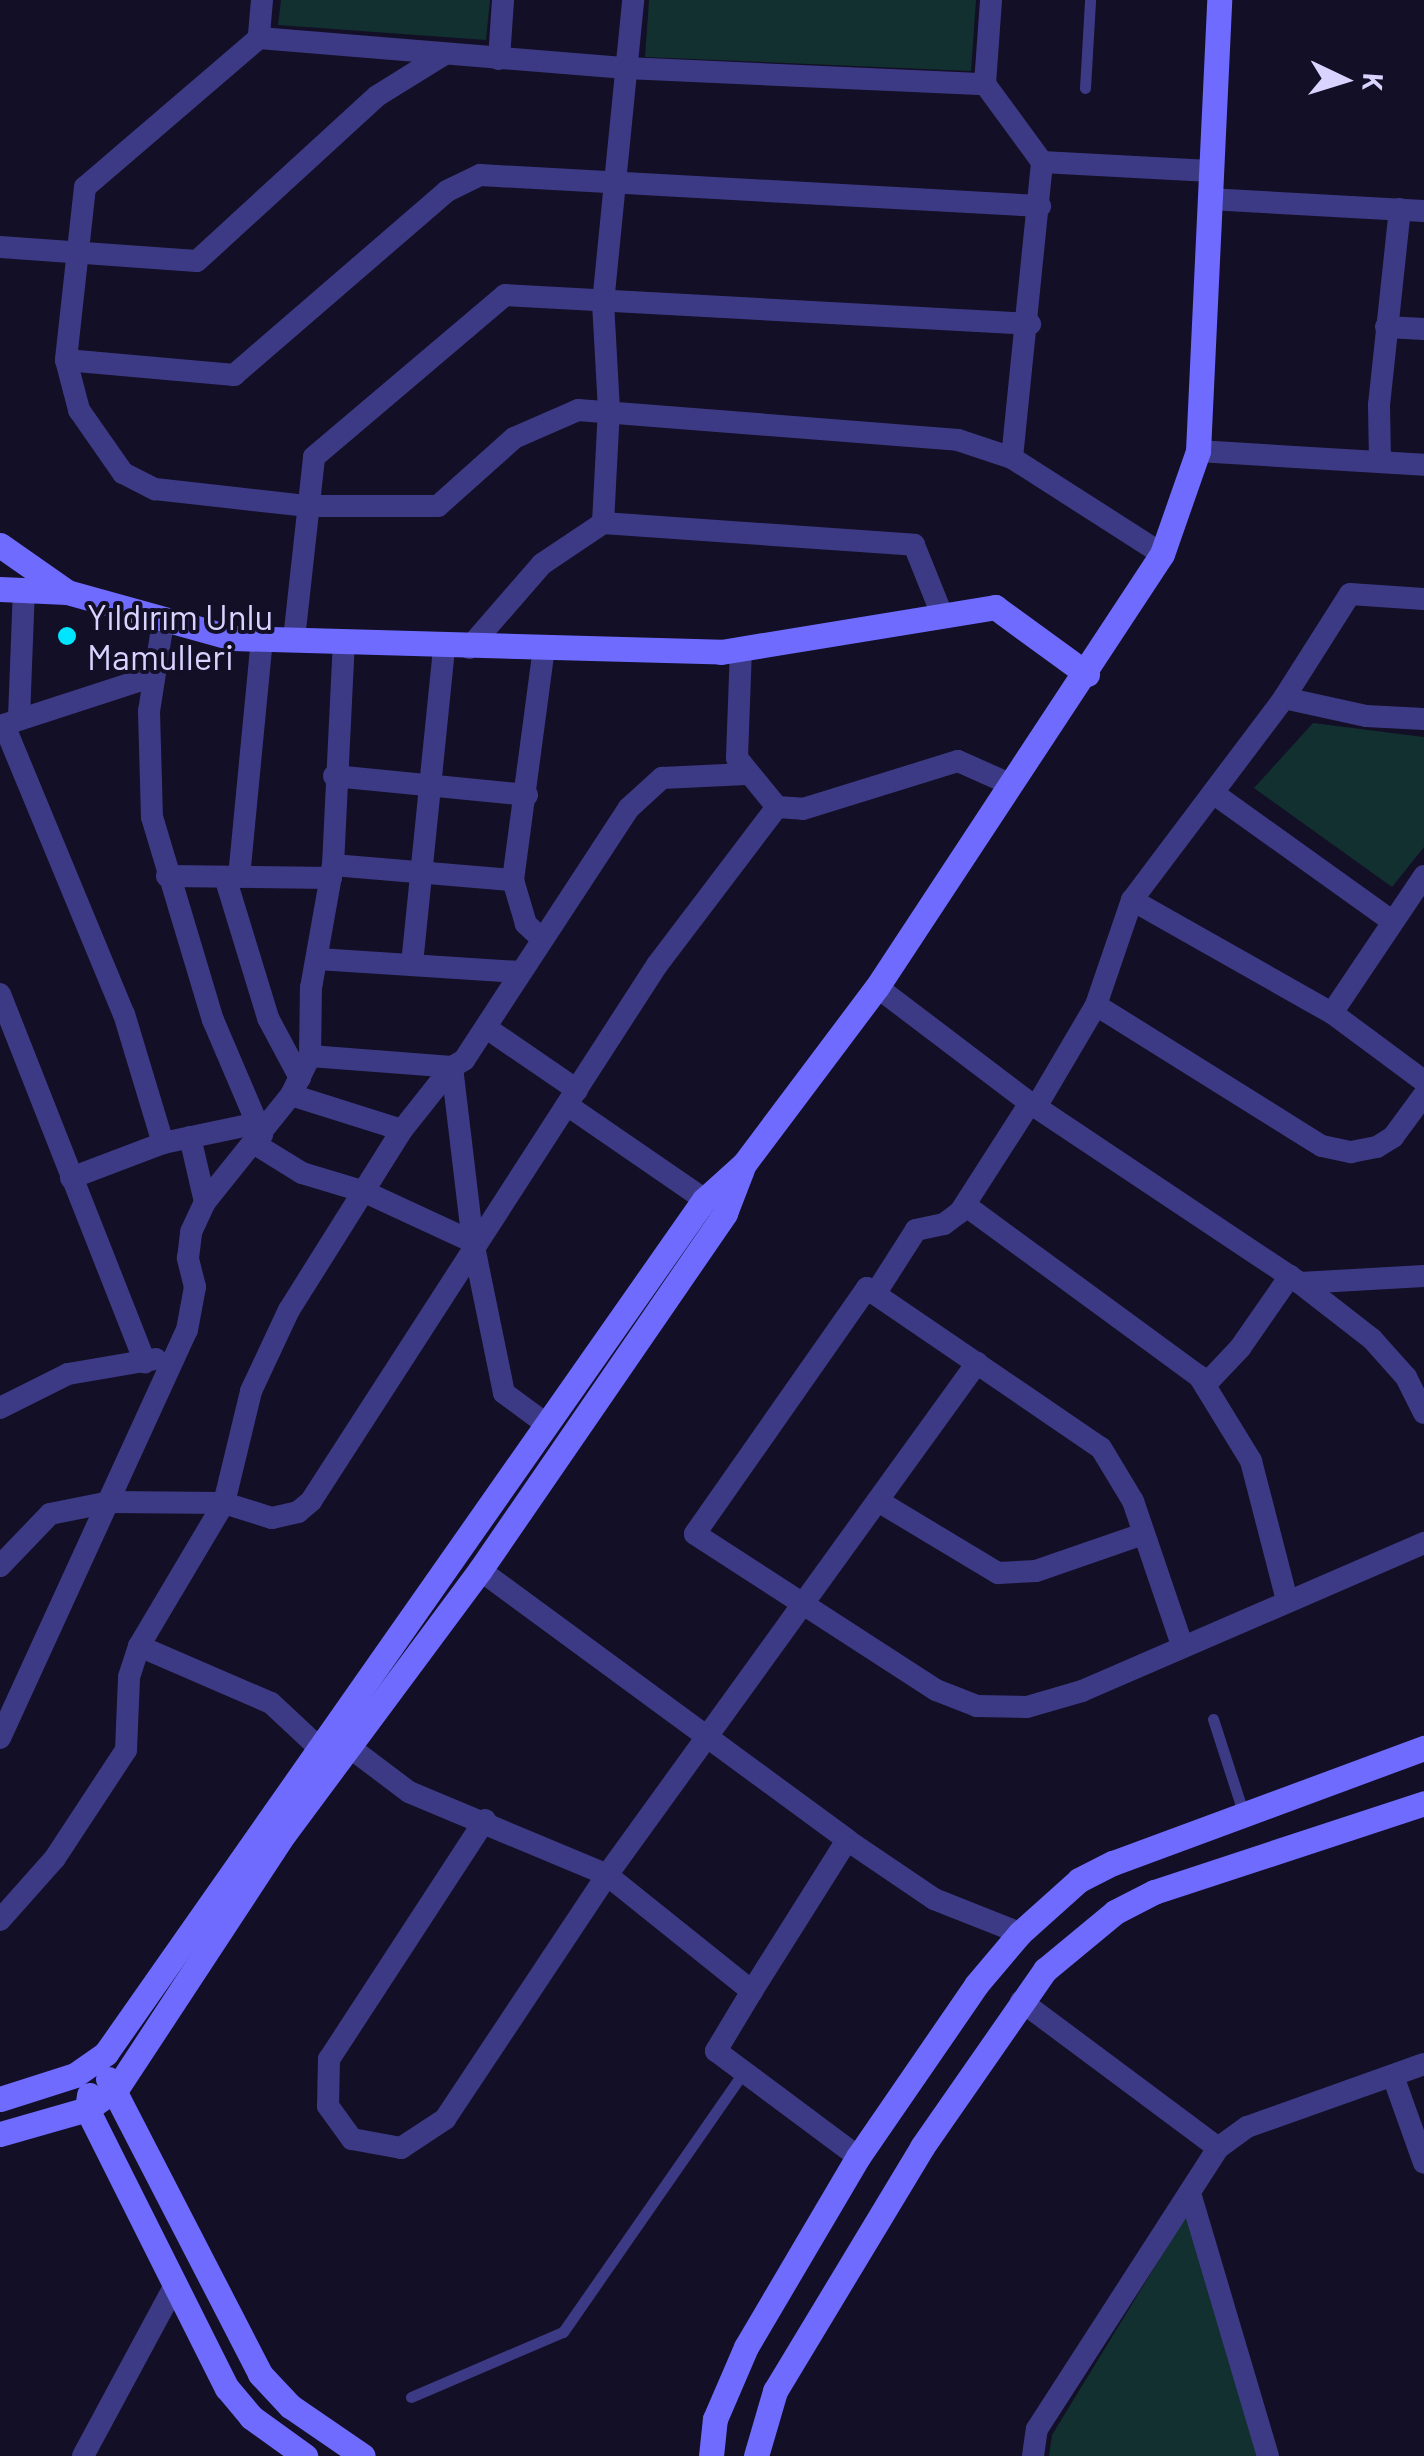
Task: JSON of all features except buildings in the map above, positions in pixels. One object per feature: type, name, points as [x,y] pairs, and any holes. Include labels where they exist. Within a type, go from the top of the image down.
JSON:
[{"type":"street","points":[[262,0],[259,38],[85,187],[74,250],[66,360],[84,423],[123,473],[155,490],[306,506],[438,506],[524,432],[578,410],[609,410],[958,440],[1012,458],[1162,554]]},
{"type":"street","points":[[498,59],[503,0]]},
{"type":"street","points":[[603,523],[609,410],[602,303],[610,183],[633,0]]},
{"type":"street","points":[[991,0],[985,84],[1042,162],[1030,324],[1012,458]]},
{"type":"street","points":[[0,2134],[87,2109],[118,2088],[348,1746],[480,1570],[715,1206],[877,987],[1087,674],[1162,554],[1198,451],[1218,13],[1204,0]]},
{"type":"street","points":[[259,38],[626,68],[985,84]]},
{"type":"street","points":[[0,248],[197,261],[377,96],[443,55]]},
{"type":"street","points":[[1042,162],[1210,171]]},
{"type":"street","points":[[66,360],[234,375],[463,183],[480,174],[1040,206]]},
{"type":"street","points":[[1209,199],[1424,211]]},
{"type":"street","points":[[1380,462],[1386,328],[1400,210]]},
{"type":"street","points":[[294,639],[314,457],[505,294],[602,303],[1030,324]]},
{"type":"street","points":[[1386,328],[1424,329]]},
{"type":"street","points":[[1198,451],[1424,464]]},
{"type":"street","points":[[412,964],[430,786],[456,648],[542,564],[603,523],[914,545],[940,612]]},
{"type":"street","points":[[0,545],[67,592]]},
{"type":"street","points":[[163,1143],[124,1014],[8,723],[12,589],[67,592],[163,622],[262,639],[544,650],[741,648],[940,612],[995,607],[1087,674]]},
{"type":"street","points":[[876,1294],[916,1230],[944,1224],[965,1205],[1033,1105],[1096,1005],[1132,900],[1284,698],[1350,594],[1424,599]]},
{"type":"street","points":[[163,622],[151,677],[146,779],[167,876],[213,1020],[258,1134],[302,1173],[364,1192],[473,1242]]},
{"type":"street","points":[[262,639],[232,877],[268,1018],[295,1086],[402,1130]]},
{"type":"street","points":[[0,1738],[187,1330],[194,1287],[191,1232],[205,1202],[295,1086],[310,1056],[318,959],[332,872],[334,776],[344,644]]},
{"type":"street","points":[[741,648],[737,758],[746,774],[777,807],[803,809],[958,761],[1012,785]]},
{"type":"street","points":[[541,938],[526,924],[514,880],[544,650]]},
{"type":"street","points":[[8,723],[151,677]]},
{"type":"street","points":[[1284,698],[1366,716],[1424,719]]},
{"type":"street","points":[[0,1920],[56,1858],[126,1750],[129,1677],[139,1646],[224,1503],[250,1391],[288,1310],[402,1130],[488,1029],[541,938],[629,808],[662,778],[746,774]]},
{"type":"street","points":[[334,776],[527,794]]},
{"type":"street","points":[[1213,793],[1393,922]]},
{"type":"street","points":[[0,1566],[50,1514],[110,1502],[224,1503],[272,1518],[298,1512],[311,1501],[473,1242],[657,965],[777,807]]},
{"type":"street","points":[[167,876],[424,870],[514,880]]},
{"type":"street","points":[[1332,1014],[1424,876]]},
{"type":"street","points":[[1132,900],[1332,1014],[1424,1081]]},
{"type":"street","points":[[318,959],[521,972]]},
{"type":"street","points":[[877,987],[1033,1105],[1295,1279],[1372,1340],[1422,1409]]},
{"type":"street","points":[[0,994],[144,1362]]},
{"type":"street","points":[[1096,1005],[1322,1146],[1351,1152],[1377,1147],[1401,1129],[1424,1096]]},
{"type":"street","points":[[488,1029],[715,1206]]},
{"type":"street","points":[[310,1056],[452,1067]]},
{"type":"street","points":[[452,1067],[473,1242],[504,1393],[546,1424]]},
{"type":"street","points":[[71,1178],[163,1143],[190,1137],[258,1134]]},
{"type":"street","points":[[190,1137],[205,1202]]},
{"type":"street","points":[[965,1205],[1146,1332],[1206,1384],[1251,1461],[1287,1600]]},
{"type":"street","points":[[295,2453],[251,2417],[227,2388],[87,2109],[94,2065],[546,1424],[715,1206]]},
{"type":"street","points":[[1295,1279],[1424,1276]]},
{"type":"street","points":[[1206,1384],[1295,1279]]},
{"type":"street","points":[[1182,1645],[1133,1501],[1100,1448],[866,1288],[695,1534],[936,1690],[976,1706],[1027,1707],[1082,1692],[1182,1645],[1424,1543]]},
{"type":"street","points":[[0,1408],[68,1374],[174,1356]]},
{"type":"street","points":[[486,1820],[329,2059],[328,2106],[352,2140],[401,2148],[444,2118],[608,1875],[708,1742],[977,1363]]},
{"type":"street","points":[[1422,1409],[1424,1376]]},
{"type":"street","points":[[878,1501],[998,1573],[1036,1571],[1144,1534]]},
{"type":"street","points":[[480,1570],[708,1742],[846,1840],[934,1898],[1020,1933]]},
{"type":"street","points":[[139,1646],[271,1703],[317,1746]]},
{"type":"street","points":[[348,1746],[409,1792],[486,1820],[608,1875],[752,1992]]},
{"type":"street","points":[[710,2456],[715,2419],[746,2347],[858,2157],[976,1984],[1020,1933],[1078,1880],[1424,1748]]},
{"type":"street","points":[[756,2456],[775,2391],[922,2148],[1021,2001],[1082,1938],[1154,1892],[1424,1803]]},
{"type":"street","points":[[846,1840],[716,2051],[858,2157]]},
{"type":"street","points":[[1021,2001],[1218,2148]]},
{"type":"street","points":[[1032,2456],[1037,2429],[1218,2148],[1247,2127],[1424,2064]]},
{"type":"street","points":[[94,2065],[118,2088],[260,2374],[290,2406],[363,2456]]},
{"type":"street","points":[[0,2100],[94,2065]]},
{"type":"street","points":[[1392,2076],[1424,2163]]},
{"type":"street","points":[[1190,2193],[1268,2456]]},
{"type":"street","points":[[82,2456],[176,2283]]},
{"type":"lane","points":[[1085,88],[1090,0]]},
{"type":"lane","points":[[1213,1719],[1244,1815]]},
{"type":"lane","points":[[411,2397],[563,2332],[744,2072]]},
{"type":"green space","points":[[281,0],[490,0],[486,40],[278,25]]},
{"type":"green space","points":[[649,0],[976,0],[971,71],[645,57]]},
{"type":"green space","points":[[1313,723],[1424,737],[1424,847],[1392,887],[1254,788]]},
{"type":"green space","points":[[1187,2214],[1262,2456],[1049,2456],[1052,2435]]},
{"type":"place","name":"Yıldırım Unlu Mamulleri","points":[[67,636]]}]
